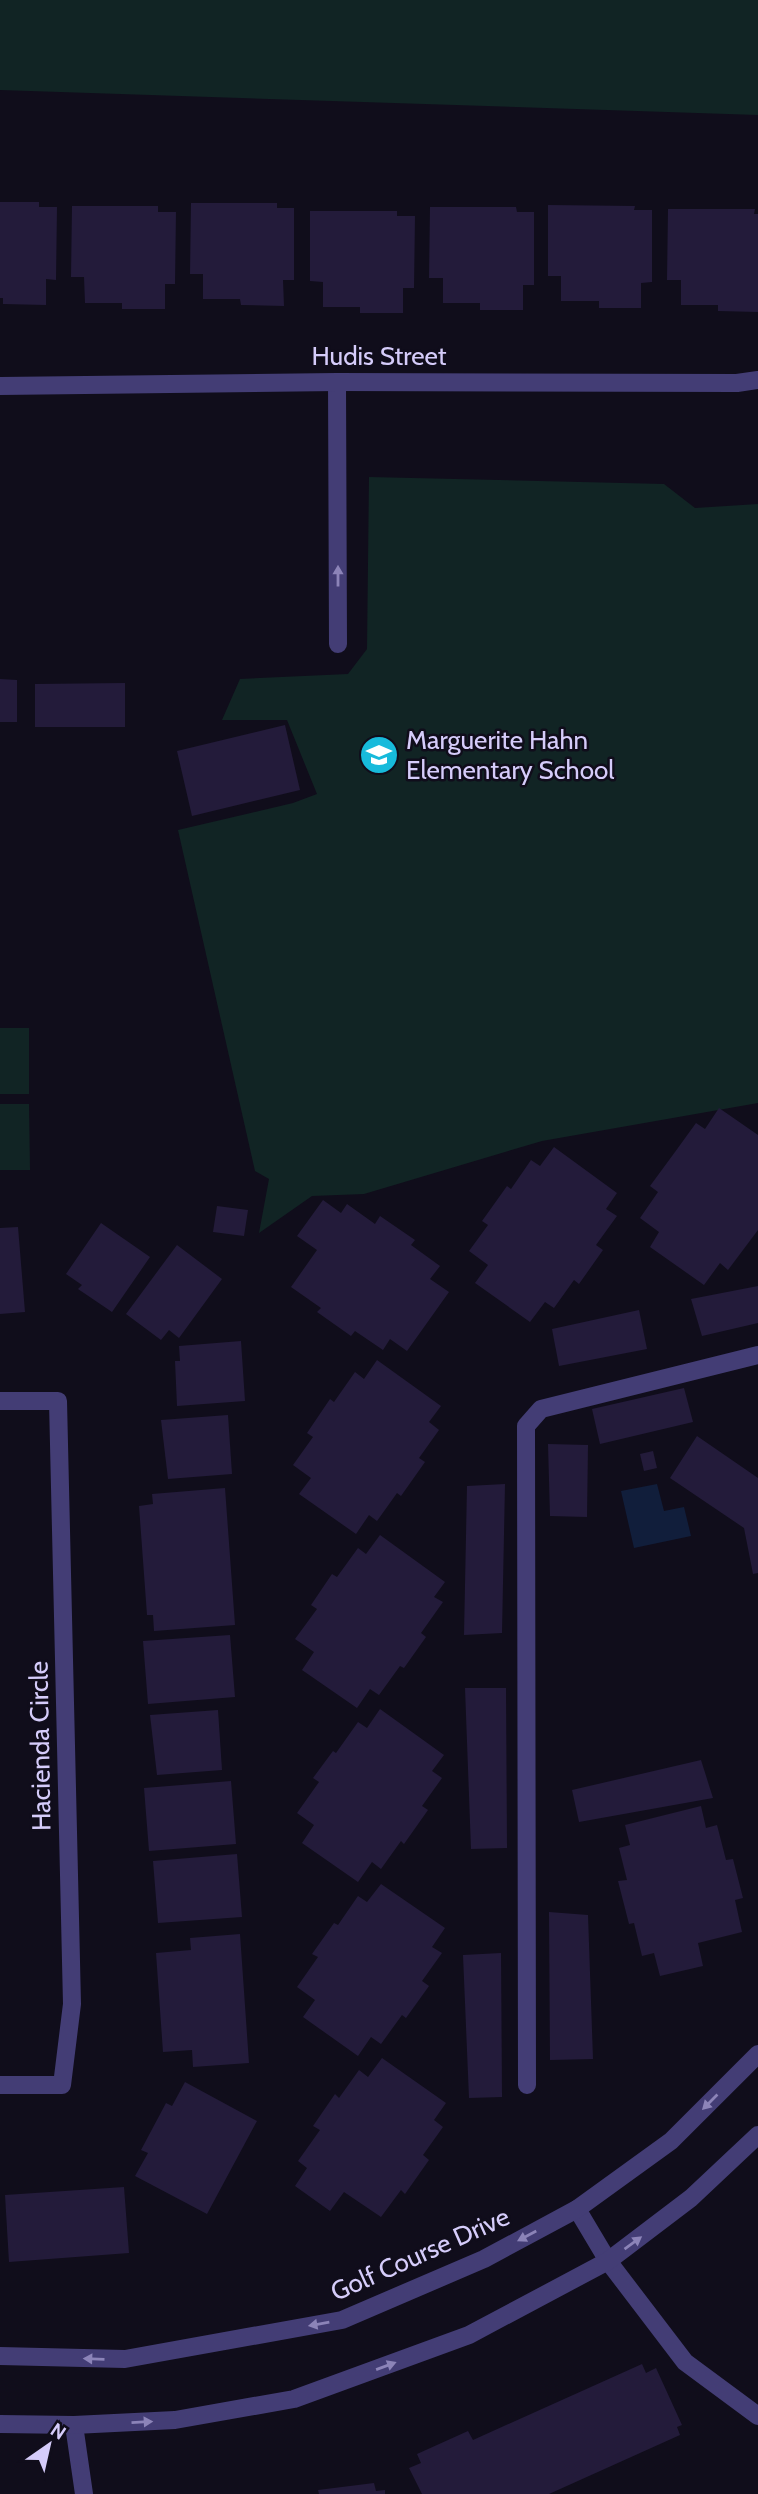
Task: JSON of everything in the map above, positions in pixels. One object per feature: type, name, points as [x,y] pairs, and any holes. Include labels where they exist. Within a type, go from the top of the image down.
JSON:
[{"type":"street","name":"Hudis Street","points":[[0,386],[337,382],[737,383],[758,380]]},
{"type":"street","points":[[337,382],[338,644]]},
{"type":"street","points":[[527,2085],[527,1426],[541,1409],[758,1354]]},
{"type":"street","name":"Hacienda Circle","points":[[0,1401],[58,1401],[72,2004],[62,2085],[0,2085]]},
{"type":"street","name":"Golf Course Drive","points":[[0,2356],[125,2360],[342,2320],[484,2259],[577,2209],[671,2141],[758,2053]]},
{"type":"street","points":[[0,2424],[75,2426],[175,2420],[294,2399],[469,2335],[608,2261],[691,2198],[758,2135]]},
{"type":"street","points":[[577,2209],[608,2261],[685,2362],[758,2416]]},
{"type":"street","points":[[75,2426],[84,2494]]},
{"type":"green space","points":[[0,0],[758,0],[758,115],[0,90]]},
{"type":"green space","points":[[369,477],[664,484],[695,508],[758,504],[758,1103],[542,1141],[364,1194],[312,1196],[259,1233],[269,1179],[255,1171],[178,830],[293,803],[317,794],[287,720],[222,720],[240,679],[348,674],[367,649]]},
{"type":"green space","points":[[0,1028],[29,1028],[29,1094],[0,1094]]},
{"type":"green space","points":[[0,1104],[29,1104],[30,1170],[0,1170]]},
{"type":"water","points":[[657,1484],[664,1511],[684,1507],[691,1536],[634,1548],[621,1491]]},
{"type":"building","points":[[0,202],[39,202],[39,207],[57,207],[56,280],[46,279],[46,305],[3,304],[3,298],[0,298]]},
{"type":"building","points":[[191,203],[277,203],[277,208],[294,208],[294,280],[283,280],[284,306],[241,305],[240,299],[203,299],[203,274],[190,274]]},
{"type":"building","points":[[548,205],[635,206],[634,210],[652,210],[652,282],[641,283],[641,308],[599,308],[599,301],[561,301],[561,276],[548,276]]},
{"type":"building","points":[[72,206],[158,206],[158,212],[176,212],[175,284],[165,284],[165,309],[122,309],[122,303],[85,303],[84,277],[71,277]]},
{"type":"building","points":[[430,207],[516,207],[517,212],[534,212],[534,285],[523,285],[523,310],[480,310],[480,303],[443,303],[443,278],[429,278]]},
{"type":"building","points":[[668,209],[755,209],[754,214],[758,214],[758,312],[718,311],[718,305],[681,305],[681,280],[667,280]]},
{"type":"building","points":[[310,211],[397,211],[397,216],[415,216],[414,288],[403,288],[403,313],[360,313],[360,307],[323,307],[323,282],[310,281]]},
{"type":"building","points":[[0,679],[17,680],[17,722],[0,722]]},
{"type":"building","points":[[125,683],[125,727],[35,727],[35,684]]},
{"type":"building","points":[[285,725],[300,790],[192,816],[177,751]]},
{"type":"building","points":[[719,1108],[758,1135],[758,1230],[728,1270],[720,1263],[704,1285],[650,1247],[659,1232],[640,1218],[658,1192],[650,1186],[696,1123],[705,1129]]},
{"type":"building","points":[[554,1147],[617,1193],[606,1209],[617,1216],[596,1245],[603,1250],[579,1284],[574,1280],[554,1308],[545,1302],[530,1322],[475,1283],[488,1265],[469,1251],[488,1225],[482,1221],[507,1186],[511,1189],[531,1160],[540,1166]]},
{"type":"building","points":[[323,1200],[341,1213],[347,1204],[375,1224],[380,1216],[415,1240],[411,1245],[440,1266],[430,1279],[449,1292],[407,1351],[390,1339],[383,1350],[355,1331],[351,1336],[317,1312],[321,1308],[291,1287],[317,1250],[297,1236]]},
{"type":"building","points":[[217,1206],[248,1210],[244,1236],[213,1232]]},
{"type":"building","points":[[101,1223],[150,1257],[112,1312],[78,1289],[82,1285],[66,1274]]},
{"type":"building","points":[[18,1227],[25,1312],[0,1314],[0,1228]]},
{"type":"building","points":[[177,1245],[222,1279],[179,1338],[169,1330],[161,1340],[126,1314]]},
{"type":"building","points":[[758,1286],[758,1323],[702,1336],[691,1299]]},
{"type":"building","points":[[639,1310],[647,1349],[559,1366],[552,1329]]},
{"type":"building","points":[[241,1341],[245,1401],[177,1406],[175,1361],[180,1361],[179,1346]]},
{"type":"building","points":[[377,1360],[441,1406],[429,1422],[439,1430],[419,1458],[425,1462],[401,1496],[397,1493],[377,1521],[369,1515],[356,1534],[299,1494],[311,1478],[293,1465],[313,1437],[307,1433],[330,1399],[334,1402],[355,1372],[364,1379]]},
{"type":"building","points":[[684,1388],[693,1422],[600,1444],[592,1409]]},
{"type":"building","points":[[228,1415],[232,1474],[168,1479],[161,1420]]},
{"type":"building","points":[[697,1436],[758,1478],[758,1573],[753,1574],[744,1528],[670,1478]]},
{"type":"building","points":[[548,1444],[588,1445],[587,1517],[550,1516]]},
{"type":"building","points":[[653,1451],[657,1468],[644,1471],[640,1454]]},
{"type":"building","points":[[505,1484],[502,1633],[464,1635],[467,1486]]},
{"type":"building","points":[[225,1488],[235,1625],[154,1631],[153,1615],[147,1615],[139,1506],[153,1504],[152,1494]]},
{"type":"building","points":[[380,1535],[445,1582],[434,1597],[443,1602],[421,1633],[426,1637],[404,1668],[400,1666],[379,1695],[370,1689],[357,1708],[302,1670],[314,1652],[295,1639],[317,1609],[311,1605],[332,1574],[337,1577],[358,1548],[366,1554]]},
{"type":"building","points":[[230,1635],[235,1697],[148,1704],[143,1641]]},
{"type":"building","points":[[465,1688],[506,1688],[507,1848],[471,1849]]},
{"type":"building","points":[[380,1709],[444,1755],[432,1771],[442,1778],[422,1806],[428,1810],[404,1844],[401,1841],[381,1869],[372,1862],[358,1882],[302,1843],[314,1825],[297,1813],[319,1782],[313,1778],[333,1751],[336,1753],[358,1722],[367,1728]]},
{"type":"building","points":[[218,1710],[222,1770],[157,1775],[150,1715]]},
{"type":"building","points":[[701,1760],[713,1798],[579,1822],[572,1790]]},
{"type":"building","points":[[231,1781],[236,1844],[149,1851],[144,1788]]},
{"type":"building","points":[[701,1806],[706,1828],[717,1825],[726,1860],[733,1859],[743,1898],[735,1900],[742,1932],[698,1943],[703,1966],[660,1976],[654,1953],[642,1956],[634,1923],[629,1924],[618,1881],[627,1880],[619,1848],[630,1845],[625,1825]]},
{"type":"building","points":[[237,1854],[242,1917],[158,1923],[153,1861]]},
{"type":"building","points":[[381,1884],[445,1928],[432,1947],[442,1953],[422,1981],[429,1986],[406,2018],[402,2015],[381,2044],[371,2037],[358,2056],[303,2017],[315,2000],[297,1987],[318,1957],[312,1954],[334,1923],[338,1925],[358,1896],[367,1902]]},
{"type":"building","points":[[549,1912],[588,1915],[593,2059],[550,2060]]},
{"type":"building","points":[[240,1934],[249,2063],[193,2067],[192,2050],[163,2052],[156,1953],[191,1950],[190,1938]]},
{"type":"building","points":[[501,1953],[502,2097],[469,2098],[463,1955]]},
{"type":"building","points":[[382,2058],[446,2103],[434,2120],[443,2127],[423,2155],[429,2160],[405,2194],[401,2190],[381,2217],[344,2192],[330,2211],[295,2186],[307,2168],[298,2161],[320,2130],[313,2126],[335,2094],[339,2098],[359,2070],[368,2077]]},
{"type":"building","points":[[185,2082],[257,2121],[207,2214],[135,2176],[148,2153],[141,2150],[166,2103],[172,2106]]},
{"type":"building","points":[[124,2187],[129,2253],[9,2262],[5,2195]]},
{"type":"building","points":[[642,2364],[646,2373],[656,2368],[682,2425],[677,2427],[680,2435],[549,2494],[422,2494],[409,2468],[421,2463],[417,2454],[468,2431],[473,2440]]},
{"type":"building","points":[[374,2483],[376,2491],[385,2490],[385,2494],[319,2494],[318,2490]]},
{"type":"place","name":"Marguerite Hahn Elementary School","points":[[379,755]]}]
